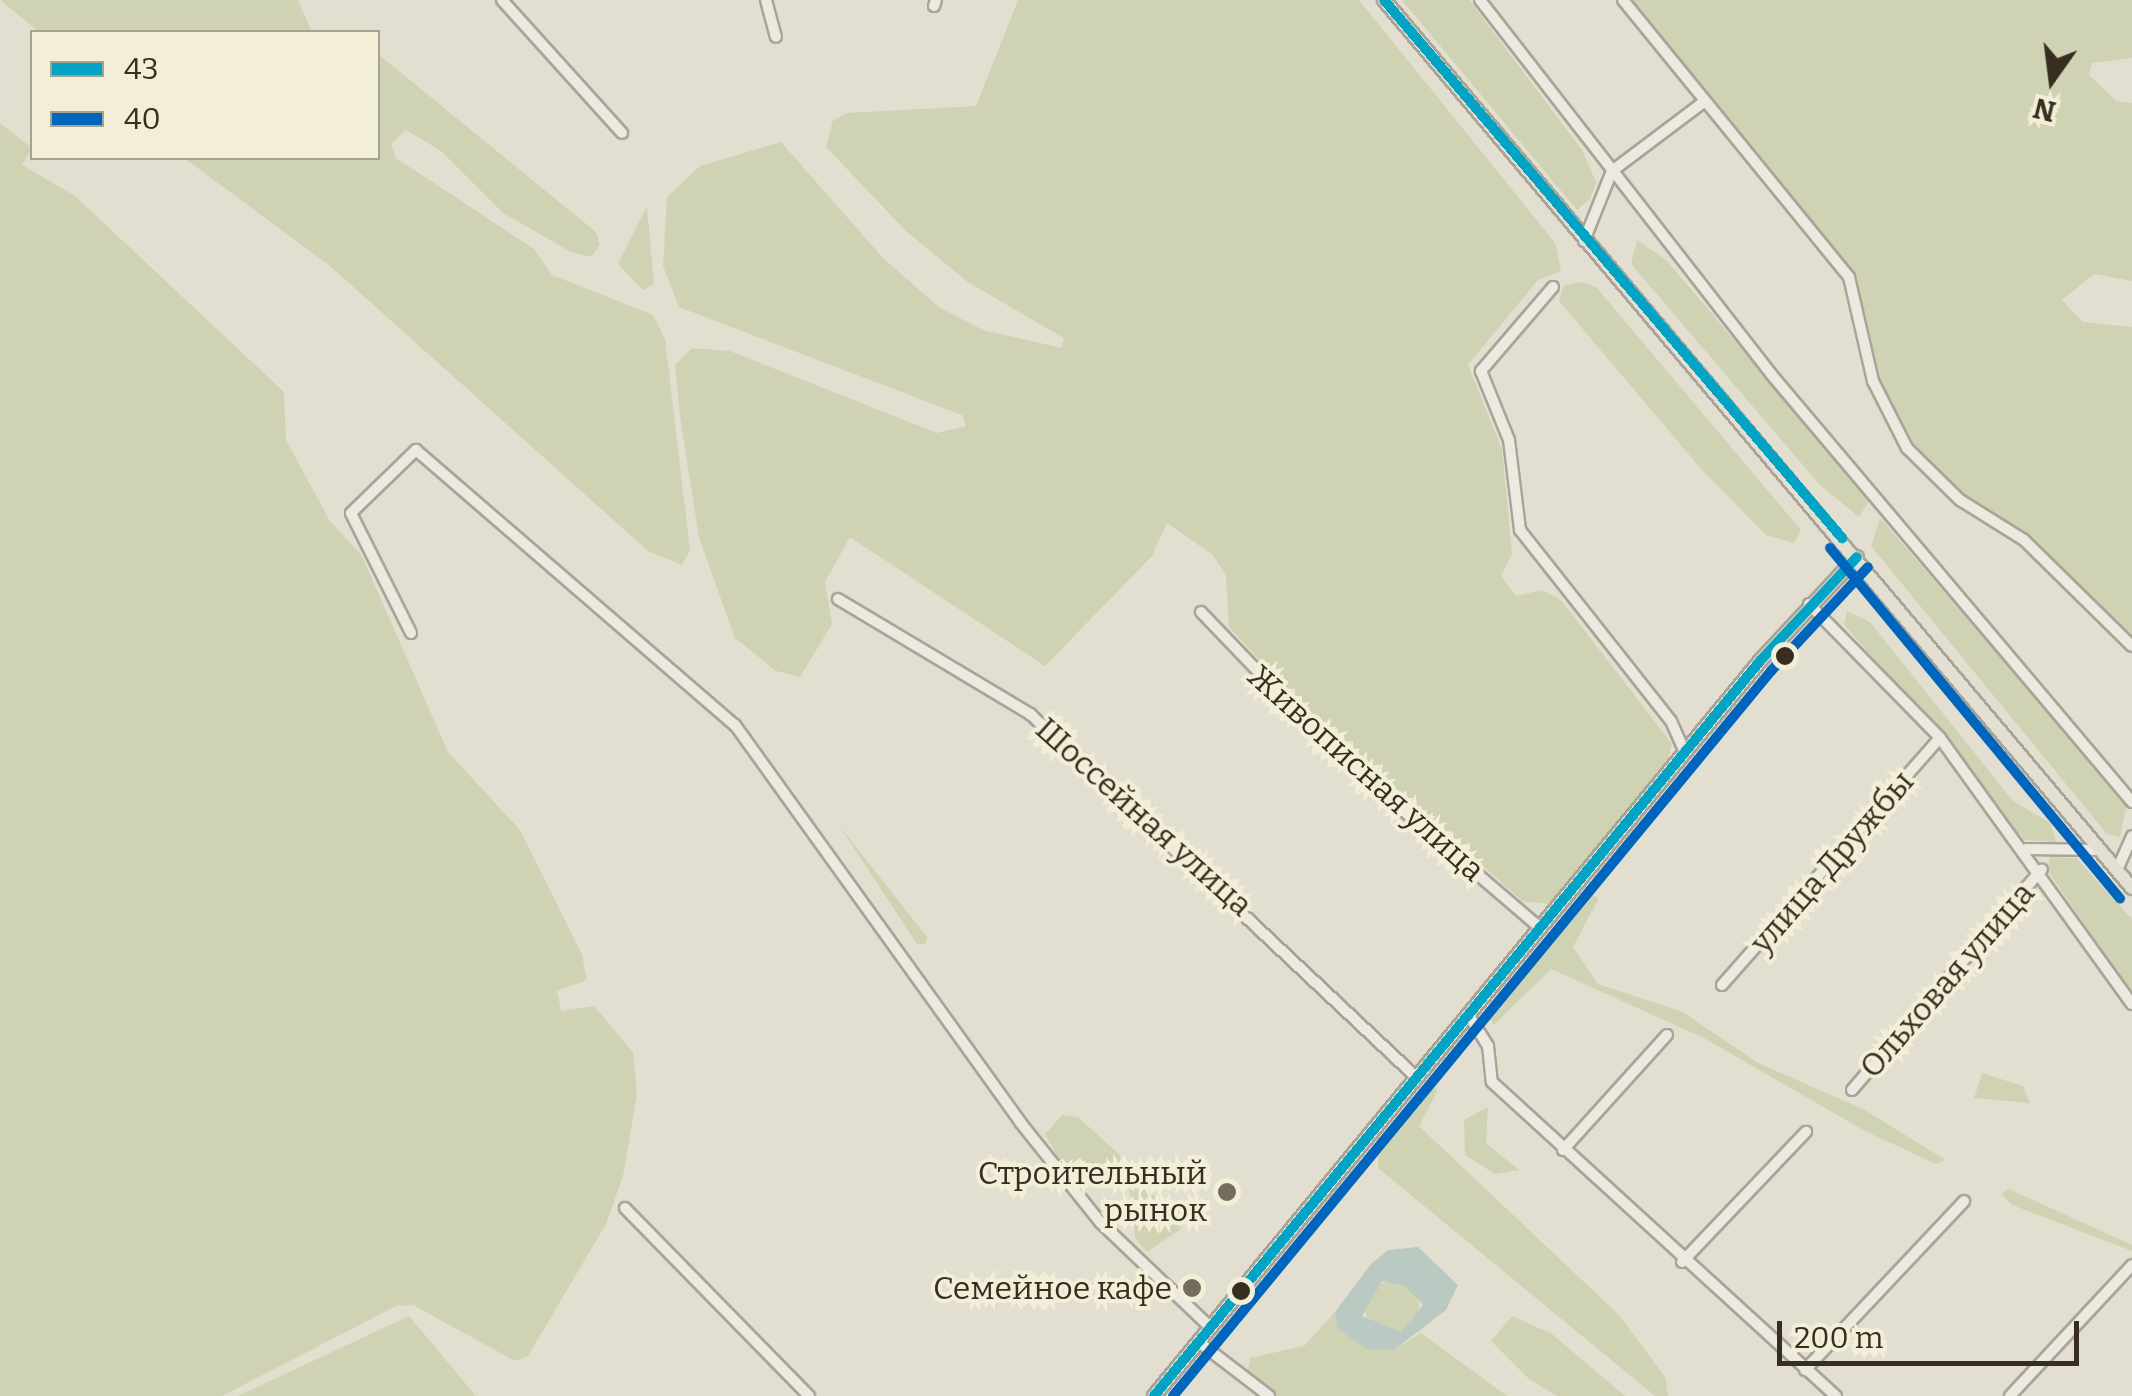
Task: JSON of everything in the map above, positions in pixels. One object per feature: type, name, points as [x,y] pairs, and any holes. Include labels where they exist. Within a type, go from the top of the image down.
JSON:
[{"type":"main road","points":[[1384,0],[2132,888]]},
{"type":"main road","points":[[1154,1396],[1538,927],[1809,604],[1856,557]]},
{"type":"street","points":[[502,0],[622,133]]},
{"type":"street","points":[[766,0],[776,37]]},
{"type":"street","points":[[1480,0],[1612,172],[2132,802]]},
{"type":"street","points":[[1623,0],[1848,277],[1873,381],[1907,448],[1960,500],[2024,540],[2132,646]]},
{"type":"street","points":[[1584,242],[1612,172],[1705,101]]},
{"type":"street","points":[[1554,287],[1481,371],[1509,440],[1520,530],[1671,721],[1685,753]]},
{"type":"street","points":[[411,633],[351,513],[416,450],[735,725],[1031,1136],[1100,1222],[1211,1328]]},
{"type":"street","name":"Шоссейная улица","points":[[838,599],[1030,714],[1275,934],[1416,1076]]},
{"type":"street","points":[[1809,604],[1940,738],[2042,869],[2132,1004]]},
{"type":"street","name":"Живописная улица","points":[[1201,612],[1336,753],[1538,927]]},
{"type":"street","name":"улица Дружбы","points":[[1722,985],[1940,738]]},
{"type":"street","points":[[2117,870],[2132,836]]},
{"type":"street","points":[[2026,849],[2100,850]]},
{"type":"street","name":"Ольховая улица","points":[[1852,1090],[2042,869]]},
{"type":"street","points":[[1468,1014],[1488,1046],[1492,1082],[1682,1262],[1836,1396]]},
{"type":"street","points":[[1563,1150],[1667,1036]]},
{"type":"street","points":[[1682,1262],[1806,1132]]},
{"type":"street","points":[[1804,1370],[1964,1201]]},
{"type":"street","points":[[625,1208],[809,1396]]},
{"type":"street","points":[[2010,1396],[2132,1265]]},
{"type":"street","points":[[1200,1343],[1269,1396]]},
{"type":"green space","points":[[0,0],[298,0],[311,30],[37,30]]},
{"type":"green space","points":[[1018,0],[1359,0],[1556,244],[1561,271],[1538,280],[1468,365],[1502,449],[1512,554],[1501,576],[1516,596],[1542,590],[1561,600],[1672,744],[1668,761],[1549,904],[1522,901],[1288,691],[1229,627],[1226,576],[1213,555],[1167,523],[1152,556],[1045,666],[850,537],[825,582],[832,624],[800,677],[776,671],[735,638],[699,538],[680,416],[675,365],[692,348],[730,351],[937,433],[966,426],[962,415],[679,307],[663,266],[667,197],[700,166],[781,142],[883,258],[940,308],[983,330],[1062,348],[1064,338],[969,283],[906,231],[826,147],[833,120],[847,113],[976,106]]},
{"type":"green space","points":[[1402,0],[1469,0],[1582,150],[1596,182],[1590,199],[1577,210]]},
{"type":"green space","points":[[1627,0],[2132,0],[2132,58],[2092,63],[2089,75],[2116,101],[2132,103],[2132,281],[2094,274],[2062,300],[2083,322],[2132,327],[2132,641],[2026,537],[1962,498],[1908,443],[1876,380],[1852,275]]},
{"type":"green space","points":[[380,56],[596,232],[600,245],[591,257],[571,252],[503,213],[441,151],[406,130],[391,144],[396,158],[534,249],[552,275],[653,315],[665,339],[690,550],[682,565],[648,551],[330,266],[187,160],[380,160]]},
{"type":"green space","points":[[0,123],[30,146],[22,165],[75,196],[284,392],[286,440],[330,521],[362,556],[448,752],[520,830],[582,955],[587,980],[557,991],[561,1011],[594,1006],[633,1052],[637,1094],[623,1176],[606,1224],[528,1356],[515,1361],[413,1305],[396,1306],[222,1396],[0,1396]]},
{"type":"green space","points":[[647,206],[654,284],[643,290],[618,264]]},
{"type":"green space","points":[[1637,240],[1666,260],[1854,480],[1869,501],[1859,517],[1820,485],[1631,264]]},
{"type":"green space","points":[[1582,282],[1596,287],[1801,530],[1794,543],[1766,535],[1702,470],[1559,301],[1564,285]]},
{"type":"green space","points":[[1880,518],[2127,802],[2120,837],[2107,834],[1871,546]]},
{"type":"green space","points":[[1847,611],[1870,622],[2013,801],[2050,823],[2056,842],[2024,840],[1844,624]]},
{"type":"green space","points":[[838,824],[927,937],[925,944],[917,944]]},
{"type":"green space","points":[[2050,857],[2076,858],[2132,919],[2132,995],[2048,871]]},
{"type":"green space","points":[[1585,891],[1599,898],[1573,947],[1598,984],[1683,1012],[1758,1063],[1863,1109],[1946,1160],[1936,1164],[1865,1131],[1704,1038],[1551,969],[1494,1025],[1488,1017]]},
{"type":"green space","points":[[1982,1073],[2023,1086],[2030,1103],[1974,1098]]},
{"type":"green space","points":[[1433,1083],[1437,1092],[1419,1126],[1619,1315],[1666,1378],[1668,1396],[1655,1396],[1378,1168],[1379,1147]]},
{"type":"green space","points":[[1488,1107],[1486,1143],[1519,1170],[1495,1174],[1465,1155],[1464,1120]]},
{"type":"green space","points":[[1062,1115],[1078,1117],[1120,1155],[1123,1171],[1092,1184],[1061,1163],[1045,1134]]},
{"type":"green space","points":[[1129,1189],[1148,1189],[1181,1229],[1147,1252],[1135,1238]]},
{"type":"green space","points":[[2009,1189],[2132,1245],[2132,1251],[2012,1205],[2001,1194]]},
{"type":"green space","points":[[1392,1281],[1411,1289],[1419,1308],[1411,1327],[1392,1335],[1373,1327],[1365,1308],[1373,1289]]},
{"type":"green space","points":[[1335,1312],[1337,1328],[1394,1350],[1421,1333],[1507,1396],[1278,1396],[1247,1374],[1250,1358],[1304,1346]]},
{"type":"green space","points":[[409,1316],[476,1396],[238,1396]]},
{"type":"green space","points":[[1512,1316],[1552,1334],[1625,1396],[1557,1396],[1529,1379],[1491,1341]]},
{"type":"shaded area","points":[[1418,1247],[1458,1285],[1446,1310],[1394,1350],[1367,1349],[1337,1328],[1335,1312],[1371,1264],[1388,1250]],"holes":[[[1382,1281],[1404,1285],[1423,1305],[1401,1332],[1362,1316]]]},
{"type":"transit line","name":"43","points":[[1384,0],[1842,538]]},
{"type":"transit line","name":"40","points":[[1830,548],[2120,898]]},
{"type":"transit line","name":"43","points":[[1154,1396],[1760,661],[1857,557]]},
{"type":"transit line","name":"40","points":[[1173,1396],[1771,671],[1868,567]]},
{"type":"place","name":"Строительный рынок","points":[[1227,1192]]},
{"type":"place","name":"Семейное кафе","points":[[1192,1288]]}]
